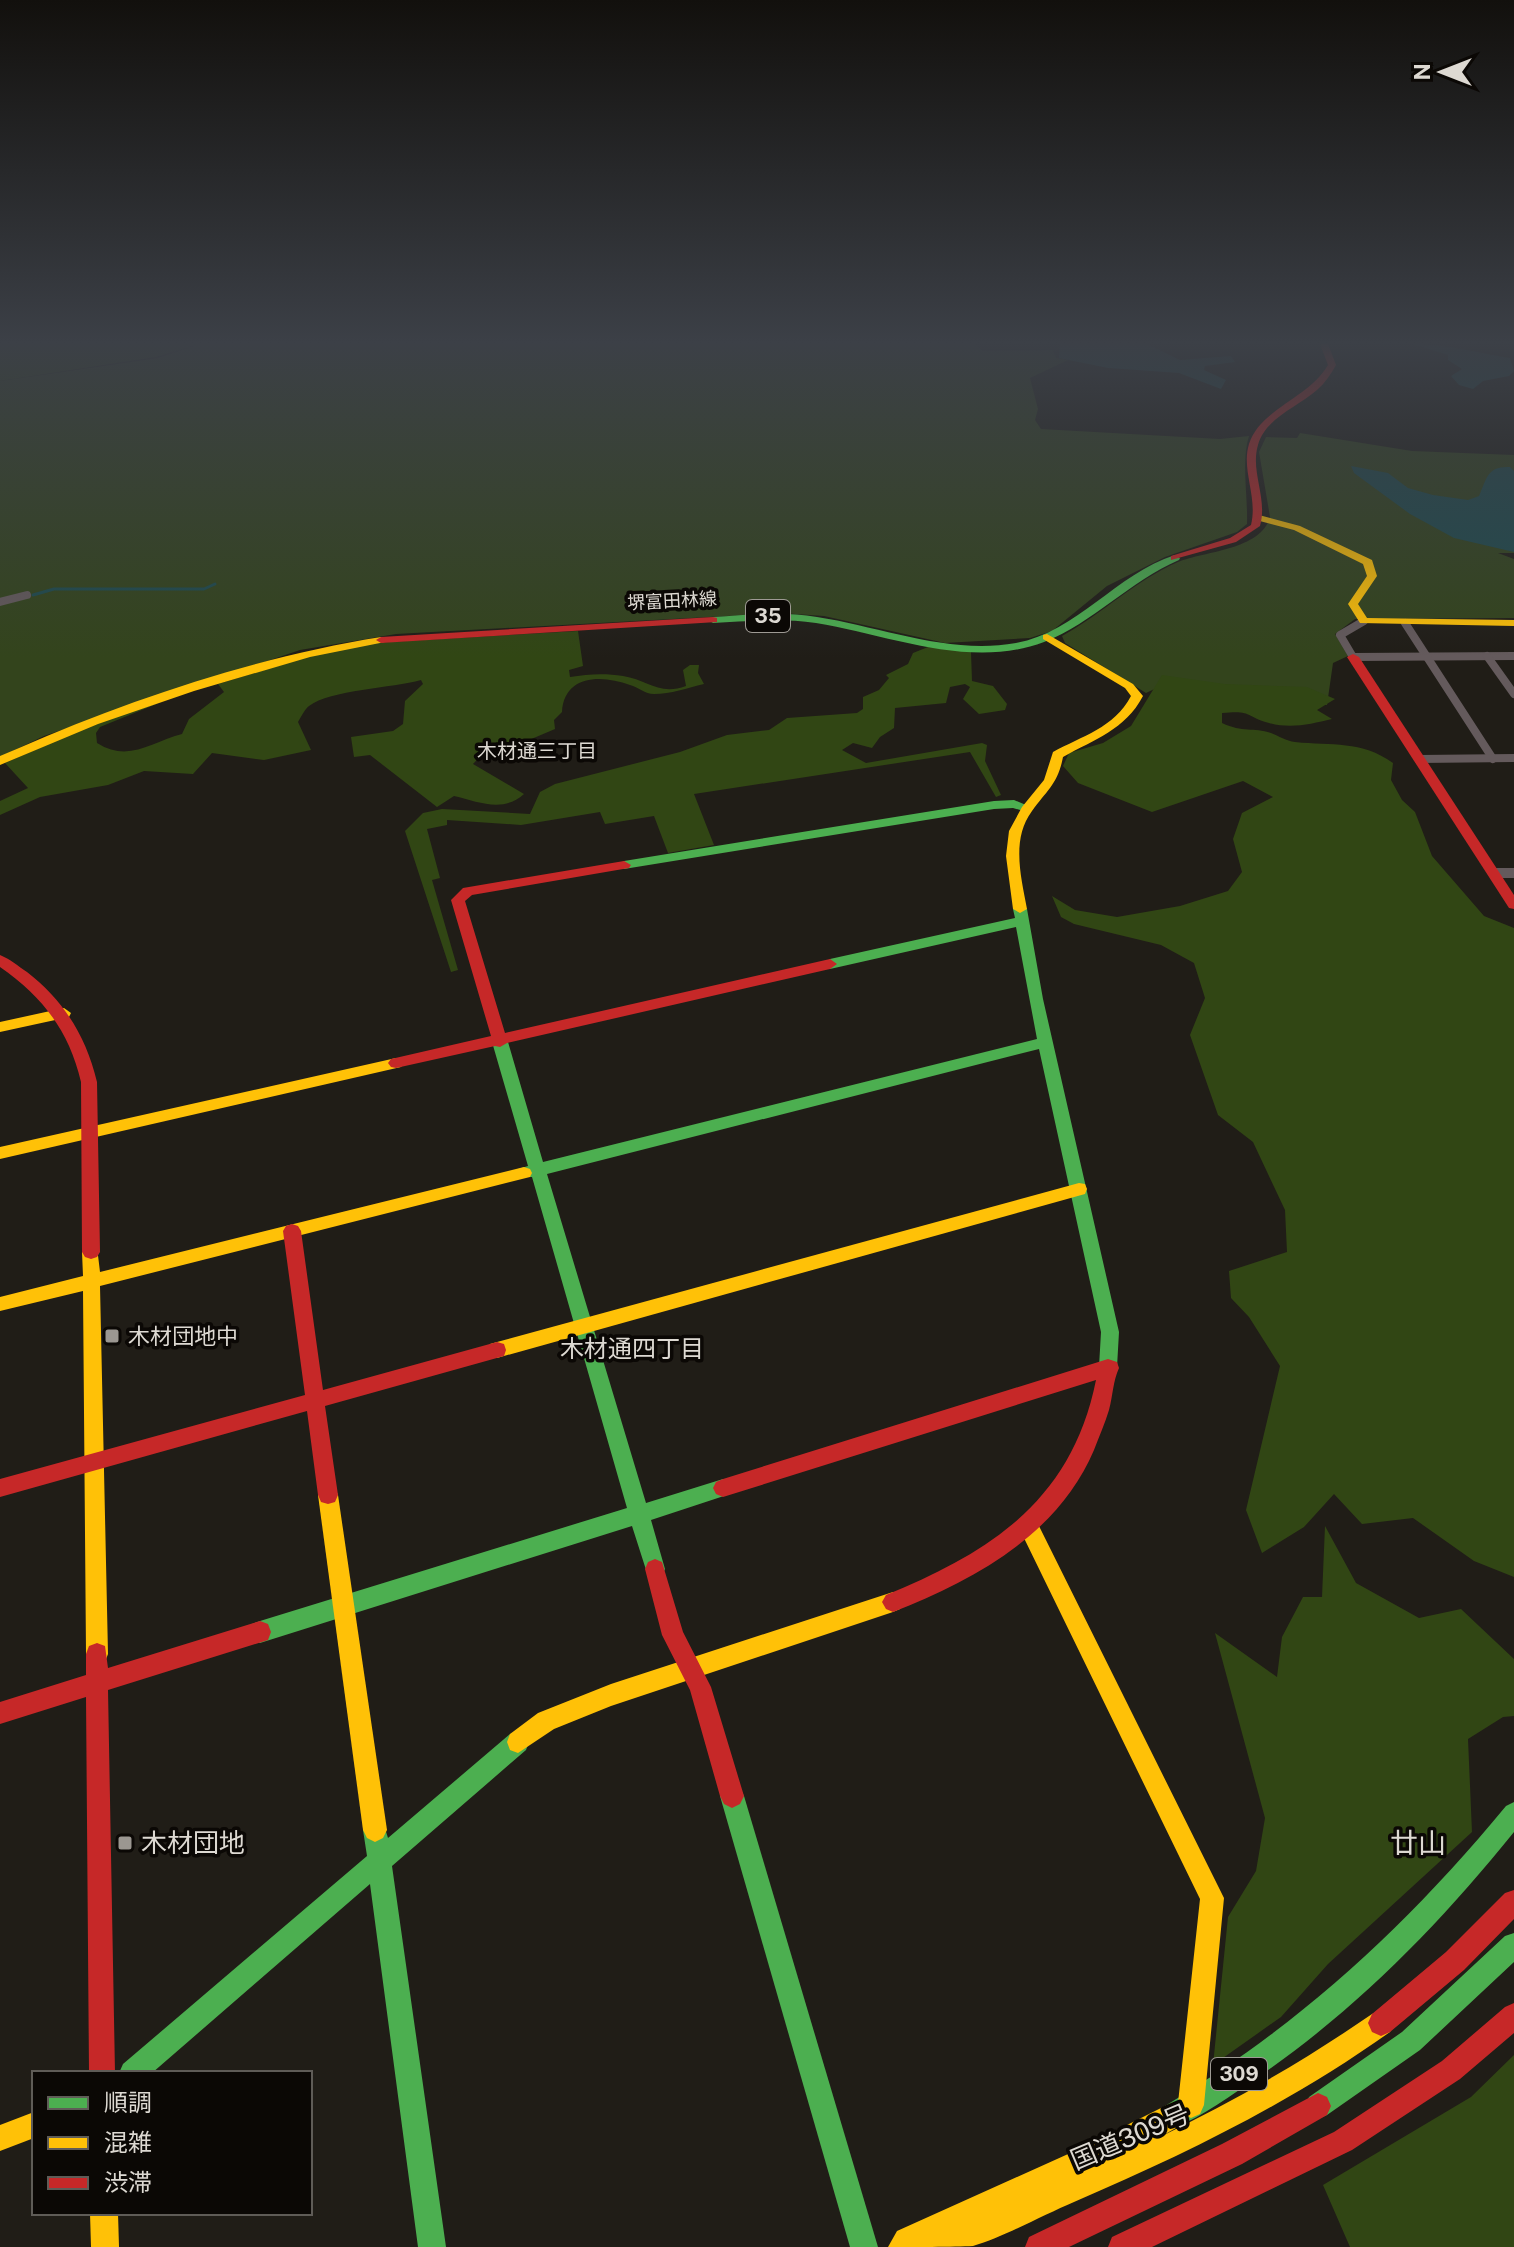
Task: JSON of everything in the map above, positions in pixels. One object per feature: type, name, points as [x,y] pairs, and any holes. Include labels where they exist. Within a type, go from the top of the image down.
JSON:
[{"type":"main road","points":[[1251,449],[1259,518],[1297,528],[1368,562],[1372,576],[1353,604],[1364,621],[1514,623]]},
{"type":"main road","name":"堺富田林線","points":[[0,761],[88,722],[268,664],[332,647],[393,638],[779,616],[824,620],[946,646],[1001,646],[1047,637],[1070,626],[1149,569],[1170,559],[1234,540],[1252,530],[1259,518]]},
{"type":"main road","points":[[134,2071],[497,1758],[546,1721],[958,1576],[1029,1527],[1056,1497],[1083,1456],[1101,1413],[1110,1368],[1109,1319],[1021,921],[1012,839],[1027,808],[1052,784],[1057,755],[1111,731],[1124,720],[1137,698],[1129,686],[1047,637]]},
{"type":"main road","points":[[1353,657],[1514,905]]},
{"type":"main road","points":[[864,2247],[700,1687],[673,1635],[585,1326],[458,906],[462,893],[994,805],[1014,804],[1027,808]]},
{"type":"main road","points":[[0,1153],[1021,921]]},
{"type":"main road","points":[[0,960],[33,982],[64,1013],[85,1055],[92,1281],[102,2071]]},
{"type":"main road","points":[[0,1027],[64,1013]]},
{"type":"main road","points":[[0,1304],[1046,1042]]},
{"type":"main road","points":[[0,1488],[1079,1189]]},
{"type":"main road","points":[[292,1231],[432,2247]]},
{"type":"main road","points":[[0,1713],[1110,1368]]},
{"type":"main road","points":[[1029,1527],[1212,1898],[1191,2105]]},
{"type":"main road","name":"309","points":[[902,2247],[907,2241],[1071,2167],[1191,2105],[1283,2042],[1399,1944],[1480,1859],[1514,1814]]},
{"type":"main road","name":"国道309号","points":[[939,2247],[1252,2108],[1376,2026],[1476,1941],[1514,1902]]},
{"type":"main road","points":[[1039,2247],[1243,2148],[1344,2091],[1468,1993],[1514,1945]]},
{"type":"main road","points":[[1122,2247],[1343,2141],[1451,2070],[1514,2016]]},
{"type":"main road","points":[[0,2138],[32,2126]]},
{"type":"main road","points":[[104,2215],[105,2247]]},
{"type":"street","points":[[0,602],[27,595]]},
{"type":"street","points":[[1364,621],[1340,635],[1353,657],[1514,656]]},
{"type":"street","points":[[1405,623],[1493,759]]},
{"type":"street","points":[[1487,656],[1514,694]]},
{"type":"street","points":[[1419,759],[1514,758]]},
{"type":"street","points":[[1493,873],[1514,873]]},
{"type":"green space","points":[[0,449],[1247,449],[1247,524],[1237,532],[1165,557],[1107,586],[1052,631],[1030,638],[945,643],[824,616],[781,613],[396,634],[300,650],[44,736],[0,757]]},
{"type":"green space","points":[[1260,449],[1399,449],[1514,455],[1514,553],[1498,553],[1514,559],[1514,618],[1355,619],[1335,634],[1348,656],[1333,663],[1327,705],[1167,683],[1146,693],[1065,643],[1062,636],[1163,569],[1189,558],[1244,543],[1265,528],[1270,517]]},
{"type":"green space","points":[[578,631],[583,666],[569,670],[570,677],[616,675],[661,688],[677,689],[686,686],[683,670],[690,665],[699,665],[698,673],[704,684],[654,694],[607,679],[586,680],[577,684],[569,691],[562,712],[554,720],[555,729],[522,743],[489,747],[473,764],[524,794],[508,803],[482,803],[454,796],[437,807],[370,755],[354,757],[351,737],[393,731],[403,724],[405,701],[423,684],[421,680],[331,696],[309,706],[298,722],[311,750],[264,760],[212,753],[193,774],[144,771],[108,785],[40,797],[0,815],[0,801],[28,788],[5,763],[101,721],[159,703],[100,727],[96,733],[97,743],[109,749],[130,751],[182,734],[189,719],[224,692],[218,684],[307,657],[373,643]]},
{"type":"green space","points":[[928,647],[971,652],[972,681],[993,686],[1007,704],[1005,710],[979,714],[963,699],[970,687],[965,684],[950,687],[946,703],[895,708],[894,728],[880,737],[872,748],[853,743],[842,750],[866,763],[982,743],[987,745],[985,761],[1001,795],[996,797],[970,752],[694,794],[714,845],[668,853],[654,816],[605,824],[600,812],[521,825],[447,820],[447,825],[427,829],[440,878],[432,880],[458,970],[451,972],[405,831],[423,813],[442,809],[530,814],[540,792],[555,784],[680,752],[727,735],[769,730],[787,718],[857,713],[863,709],[863,697],[879,690],[889,678],[886,675],[908,664],[913,653]]},
{"type":"green space","points":[[1162,675],[1225,684],[1307,687],[1335,699],[1317,710],[1332,719],[1316,723],[1277,725],[1232,712],[1222,713],[1222,723],[1265,731],[1292,741],[1358,747],[1393,763],[1391,780],[1402,800],[1415,812],[1432,856],[1484,916],[1514,928],[1514,1577],[1474,1561],[1413,1518],[1362,1524],[1334,1494],[1304,1527],[1262,1553],[1246,1510],[1280,1366],[1249,1317],[1231,1298],[1229,1271],[1287,1252],[1285,1210],[1253,1142],[1218,1115],[1190,1035],[1205,998],[1194,963],[1161,945],[1074,924],[1061,917],[1052,896],[1075,910],[1117,917],[1180,906],[1228,891],[1242,872],[1233,839],[1242,813],[1273,797],[1243,781],[1152,812],[1078,783],[1063,766],[1069,753],[1103,743],[1131,726]]},
{"type":"green space","points":[[1325,1526],[1356,1583],[1419,1618],[1461,1609],[1514,1659],[1514,1716],[1503,1717],[1468,1739],[1472,1832],[1328,1964],[1281,2017],[1213,2065],[1228,1917],[1256,1871],[1265,1818],[1215,1633],[1277,1677],[1282,1637],[1303,1597],[1322,1597]]},
{"type":"green space","points":[[1514,2055],[1514,2247],[1350,2247],[1323,2185],[1471,2097]]},
{"type":"water","points":[[1351,466],[1388,473],[1408,488],[1468,500],[1479,496],[1492,471],[1510,467],[1514,471],[1514,552],[1454,538],[1410,514],[1354,473]]},
{"type":"waterway","points":[[33,595],[54,589],[204,589],[215,584]]},
{"type":"traffic: fast","points":[[713,620],[804,618],[941,645],[966,648],[1016,646],[1060,630],[1134,579],[1175,558]]},
{"type":"traffic: fast","points":[[624,865],[994,805],[1014,804],[1027,808]]},
{"type":"traffic: fast","points":[[1020,909],[1036,999],[1110,1332],[1108,1367]]},
{"type":"traffic: fast","points":[[830,964],[1021,921]]},
{"type":"traffic: fast","points":[[500,1042],[655,1569]]},
{"type":"traffic: fast","points":[[524,1173],[1046,1042]]},
{"type":"traffic: fast","points":[[260,1632],[723,1488]]},
{"type":"traffic: fast","points":[[134,2071],[518,1742]]},
{"type":"traffic: fast","points":[[732,1796],[864,2247]]},
{"type":"traffic: fast","points":[[1174,2115],[1270,2053],[1359,1981],[1440,1901],[1514,1814]]},
{"type":"traffic: fast","points":[[375,1830],[432,2247]]},
{"type":"traffic: fast","points":[[1318,2106],[1411,2041],[1514,1945]]},
{"type":"traffic: slow","points":[[1259,518],[1297,528],[1368,562],[1372,576],[1353,604],[1364,621],[1514,623]]},
{"type":"traffic: slow","points":[[1020,909],[1013,843],[1021,818],[1050,780],[1057,755],[1113,726],[1123,718],[1137,696],[1129,686],[1047,637]]},
{"type":"traffic: slow","points":[[0,761],[117,713],[190,689],[309,654],[381,640]]},
{"type":"traffic: slow","points":[[0,1027],[64,1013]]},
{"type":"traffic: slow","points":[[0,1153],[396,1063]]},
{"type":"traffic: slow","points":[[0,1304],[524,1173]]},
{"type":"traffic: slow","points":[[497,1350],[1079,1189]]},
{"type":"traffic: slow","points":[[91,1252],[97,1654]]},
{"type":"traffic: slow","points":[[328,1495],[375,1830]]},
{"type":"traffic: slow","points":[[1029,1527],[1212,1898],[1191,2105]]},
{"type":"traffic: slow","points":[[518,1742],[546,1721],[611,1695],[893,1602]]},
{"type":"traffic: slow","points":[[939,2247],[1222,2121],[1330,2059],[1381,2023]]},
{"type":"traffic: slow","points":[[902,2247],[907,2241],[1087,2160],[1174,2115]]},
{"type":"traffic: slow","points":[[0,2138],[32,2126]]},
{"type":"traffic: slow","points":[[104,2215],[105,2247]]},
{"type":"traffic: jam","points":[[1175,558],[1233,540],[1255,526],[1259,504],[1253,449]]},
{"type":"traffic: jam","points":[[381,640],[713,620]]},
{"type":"traffic: jam","points":[[1353,657],[1514,905]]},
{"type":"traffic: jam","points":[[500,1042],[458,900],[468,891],[624,865]]},
{"type":"traffic: jam","points":[[0,960],[32,984],[58,1011],[69,1027],[84,1062],[89,1082],[91,1252]]},
{"type":"traffic: jam","points":[[396,1063],[830,964]]},
{"type":"traffic: jam","points":[[292,1231],[328,1495]]},
{"type":"traffic: jam","points":[[0,1488],[497,1350]]},
{"type":"traffic: jam","points":[[893,1602],[971,1567],[1006,1543],[1036,1516],[1063,1485],[1084,1450],[1100,1410],[1108,1367]]},
{"type":"traffic: jam","points":[[723,1488],[1110,1368]]},
{"type":"traffic: jam","points":[[655,1569],[673,1635],[700,1687],[732,1796]]},
{"type":"traffic: jam","points":[[0,1713],[260,1632]]},
{"type":"traffic: jam","points":[[97,1654],[102,2071]]},
{"type":"traffic: jam","points":[[1381,2023],[1455,1961],[1514,1902]]},
{"type":"traffic: jam","points":[[1122,2247],[1343,2141],[1451,2070],[1514,2016]]},
{"type":"traffic: jam","points":[[1039,2247],[1232,2154],[1318,2106]]},
{"type":"place","name":"木材団地中","points":[[112,1336]]},
{"type":"place","name":"木材団地","points":[[125,1843]]},
{"type":"district","name":"木材通三丁目","points":[[537,751]]},
{"type":"district","name":"木材通四丁目","points":[[632,1349]]},
{"type":"district","name":"廿山","points":[[1418,1843]]}]
